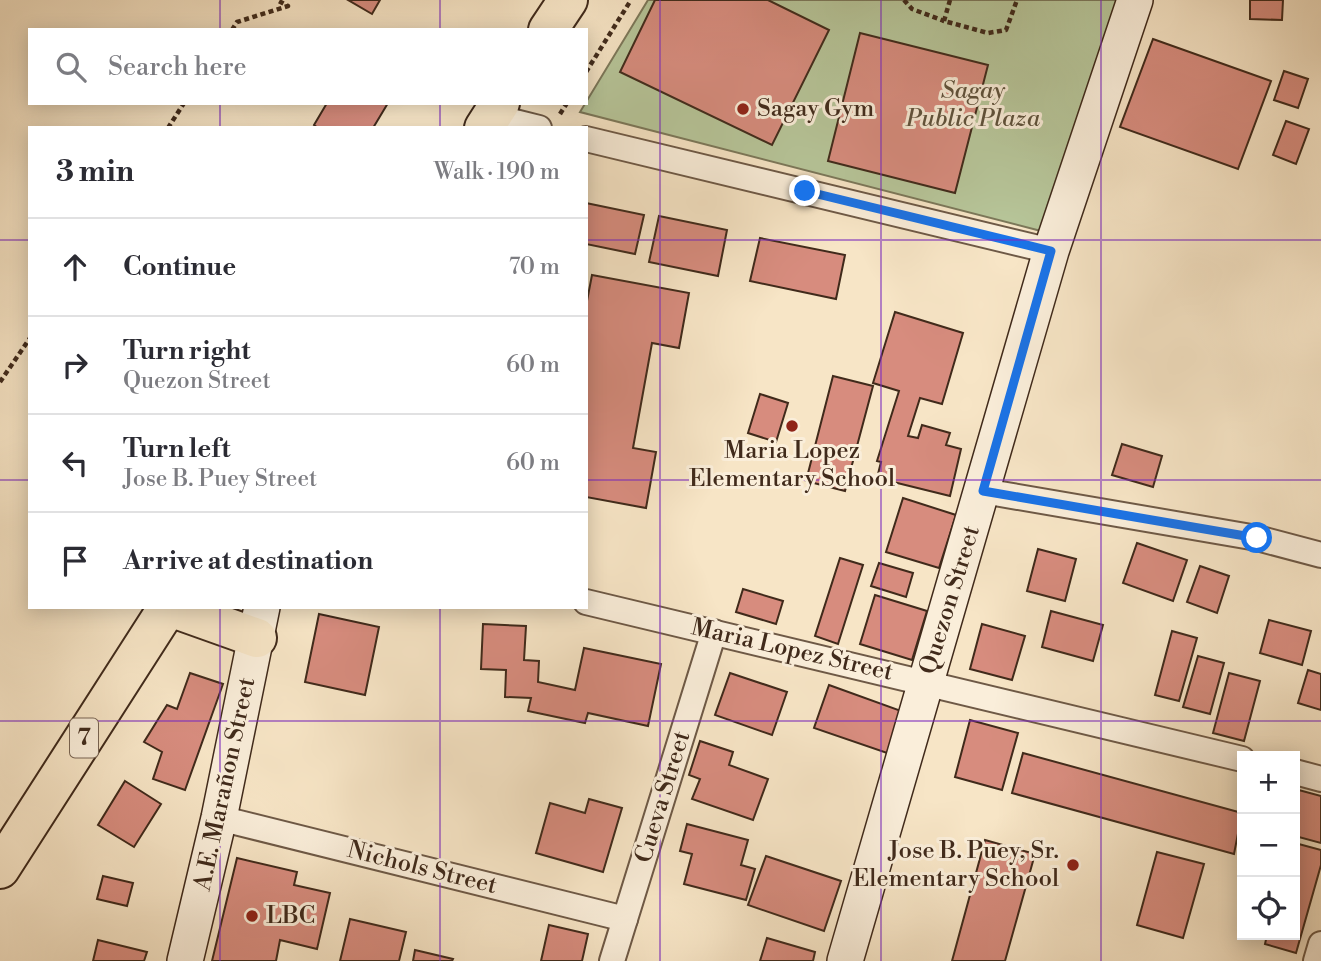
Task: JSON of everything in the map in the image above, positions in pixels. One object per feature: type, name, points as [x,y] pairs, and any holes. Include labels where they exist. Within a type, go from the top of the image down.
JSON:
[{"type":"highway","points":[[549,28],[568,0]]},
{"type":"highway","name":"7","points":[[0,869],[168,609]]},
{"type":"highway","points":[[180,609],[259,623]]},
{"type":"street","name":"Quezon Street","points":[[845,961],[1051,251],[1135,0]]},
{"type":"street","points":[[492,116],[531,126]]},
{"type":"street","points":[[588,139],[1051,251]]},
{"type":"street","points":[[983,491],[1257,538],[1321,555]]},
{"type":"street","name":"Maria Lopez Street","points":[[588,602],[1237,758]]},
{"type":"street","name":"A.E. Marañon Street","points":[[185,961],[219,818],[259,623]]},
{"type":"street","name":"Cueva Street","points":[[612,961],[714,632]]},
{"type":"street","points":[[1300,773],[1321,779]]},
{"type":"street","name":"Nichols Street","points":[[219,818],[625,919]]},
{"type":"street","points":[[1316,961],[1321,944]]},
{"type":"path","points":[[233,28],[237,22],[288,6],[277,0]]},
{"type":"path","points":[[588,69],[631,0]]},
{"type":"path","points":[[904,0],[912,9],[988,33],[1006,30],[1017,0]]},
{"type":"path","points":[[944,21],[950,0]]},
{"type":"path","points":[[168,126],[183,105]]},
{"type":"path","points":[[0,382],[28,341]]},
{"type":"green space","name":"Sagay Public Plaza","points":[[648,0],[1118,0],[1041,231],[580,112],[584,105],[588,105],[588,99]]},
{"type":"building","points":[[348,0],[380,0],[372,14]]},
{"type":"building","name":"Sagay Gym","points":[[655,0],[768,0],[829,30],[772,145],[620,72]]},
{"type":"building","points":[[1250,0],[1283,0],[1282,20],[1250,19]]},
{"type":"building","points":[[860,33],[988,65],[955,193],[828,161]]},
{"type":"building","points":[[1153,39],[1271,81],[1238,169],[1120,127]]},
{"type":"building","points":[[1284,71],[1308,79],[1298,108],[1274,100]]},
{"type":"building","points":[[326,105],[387,105],[374,126],[314,125]]},
{"type":"building","points":[[1286,121],[1309,129],[1296,164],[1273,155]]},
{"type":"building","points":[[588,203],[644,215],[635,254],[588,244]]},
{"type":"building","points":[[659,216],[727,230],[718,276],[649,262]]},
{"type":"building","points":[[760,238],[845,255],[836,299],[750,281]]},
{"type":"building","points":[[592,275],[689,293],[679,348],[652,343],[633,448],[656,452],[646,508],[588,497],[588,296]]},
{"type":"building","points":[[895,312],[963,333],[942,404],[920,398],[908,436],[918,438],[922,425],[950,433],[946,445],[961,449],[950,496],[877,478],[881,462],[877,461],[899,391],[873,383]]},
{"type":"building","points":[[833,376],[873,386],[845,491],[806,481]]},
{"type":"building","points":[[760,394],[788,403],[776,442],[748,433]]},
{"type":"building","points":[[1122,444],[1162,456],[1153,487],[1112,475]]},
{"type":"building","points":[[903,498],[956,515],[939,568],[886,552]]},
{"type":"building","points":[[1137,543],[1187,560],[1173,601],[1123,583]]},
{"type":"building","points":[[1038,549],[1076,559],[1065,601],[1027,591]]},
{"type":"building","points":[[840,558],[863,565],[838,644],[815,636]]},
{"type":"building","points":[[879,563],[913,573],[906,597],[871,586]]},
{"type":"building","points":[[1200,566],[1229,576],[1217,613],[1187,602]]},
{"type":"building","points":[[743,589],[783,601],[776,624],[736,612]]},
{"type":"building","points":[[875,595],[927,611],[912,660],[860,644]]},
{"type":"building","points":[[1051,611],[1103,625],[1093,661],[1042,647]]},
{"type":"building","points":[[319,614],[379,627],[365,695],[305,682]]},
{"type":"building","points":[[1269,620],[1311,631],[1302,665],[1260,653]]},
{"type":"building","points":[[483,624],[526,626],[524,660],[539,661],[538,682],[575,690],[584,648],[661,664],[648,726],[588,713],[585,723],[528,711],[531,698],[505,697],[506,670],[481,669]]},
{"type":"building","points":[[982,624],[1025,636],[1012,680],[970,669]]},
{"type":"building","points":[[1172,631],[1197,638],[1179,701],[1155,695]]},
{"type":"building","points":[[1198,656],[1224,663],[1210,714],[1183,707]]},
{"type":"building","points":[[1308,670],[1321,674],[1321,710],[1298,703]]},
{"type":"building","points":[[190,673],[223,684],[185,790],[153,779],[162,752],[144,742],[167,705],[177,709]]},
{"type":"building","points":[[730,673],[787,692],[772,735],[715,715]]},
{"type":"building","points":[[1229,673],[1260,681],[1244,741],[1213,733]]},
{"type":"building","points":[[829,685],[904,712],[890,754],[814,728]]},
{"type":"building","points":[[970,720],[1018,733],[1002,790],[955,777]]},
{"type":"building","points":[[700,741],[733,752],[729,765],[768,779],[753,820],[692,799],[700,779],[689,775]]},
{"type":"building","points":[[1023,753],[1237,812],[1234,854],[1012,793]]},
{"type":"building","points":[[125,781],[161,804],[134,847],[98,825]]},
{"type":"building","points":[[1300,790],[1321,796],[1321,843],[1300,837]]},
{"type":"building","points":[[589,799],[622,808],[603,872],[536,853],[550,803],[585,813]]},
{"type":"building","points":[[687,824],[748,840],[741,865],[755,869],[746,900],[684,884],[692,854],[680,851]]},
{"type":"building","points":[[985,840],[1035,854],[1005,961],[952,961]]},
{"type":"building","points":[[1300,844],[1321,850],[1321,865],[1300,939]]},
{"type":"building","points":[[1157,852],[1204,864],[1183,938],[1137,925]]},
{"type":"building","points":[[766,856],[841,881],[824,931],[748,905]]},
{"type":"building","points":[[237,858],[297,872],[294,885],[330,893],[317,949],[280,940],[276,961],[212,961]]},
{"type":"building","points":[[103,876],[133,883],[127,906],[97,899]]},
{"type":"building","points":[[350,919],[406,932],[399,961],[340,961]]},
{"type":"building","points":[[549,925],[588,934],[582,961],[541,961]]},
{"type":"building","points":[[767,938],[815,952],[813,961],[760,961]]},
{"type":"building","points":[[98,940],[147,952],[144,961],[93,961]]},
{"type":"building","points":[[1266,940],[1300,940],[1296,953],[1265,944]]},
{"type":"building","points":[[415,950],[453,959],[413,961]]},
{"type":"place","name":"Sagay Gym","points":[[743,109]]},
{"type":"place","name":"Maria Lopez Elementary School","points":[[792,426]]},
{"type":"place","name":"Jose B. Puey, Sr. Elementary School","points":[[1073,865]]},
{"type":"place","name":"LBC","points":[[252,916]]},
{"type":"route","points":[[805,191],[1051,251],[983,491],[1257,538]]}]
